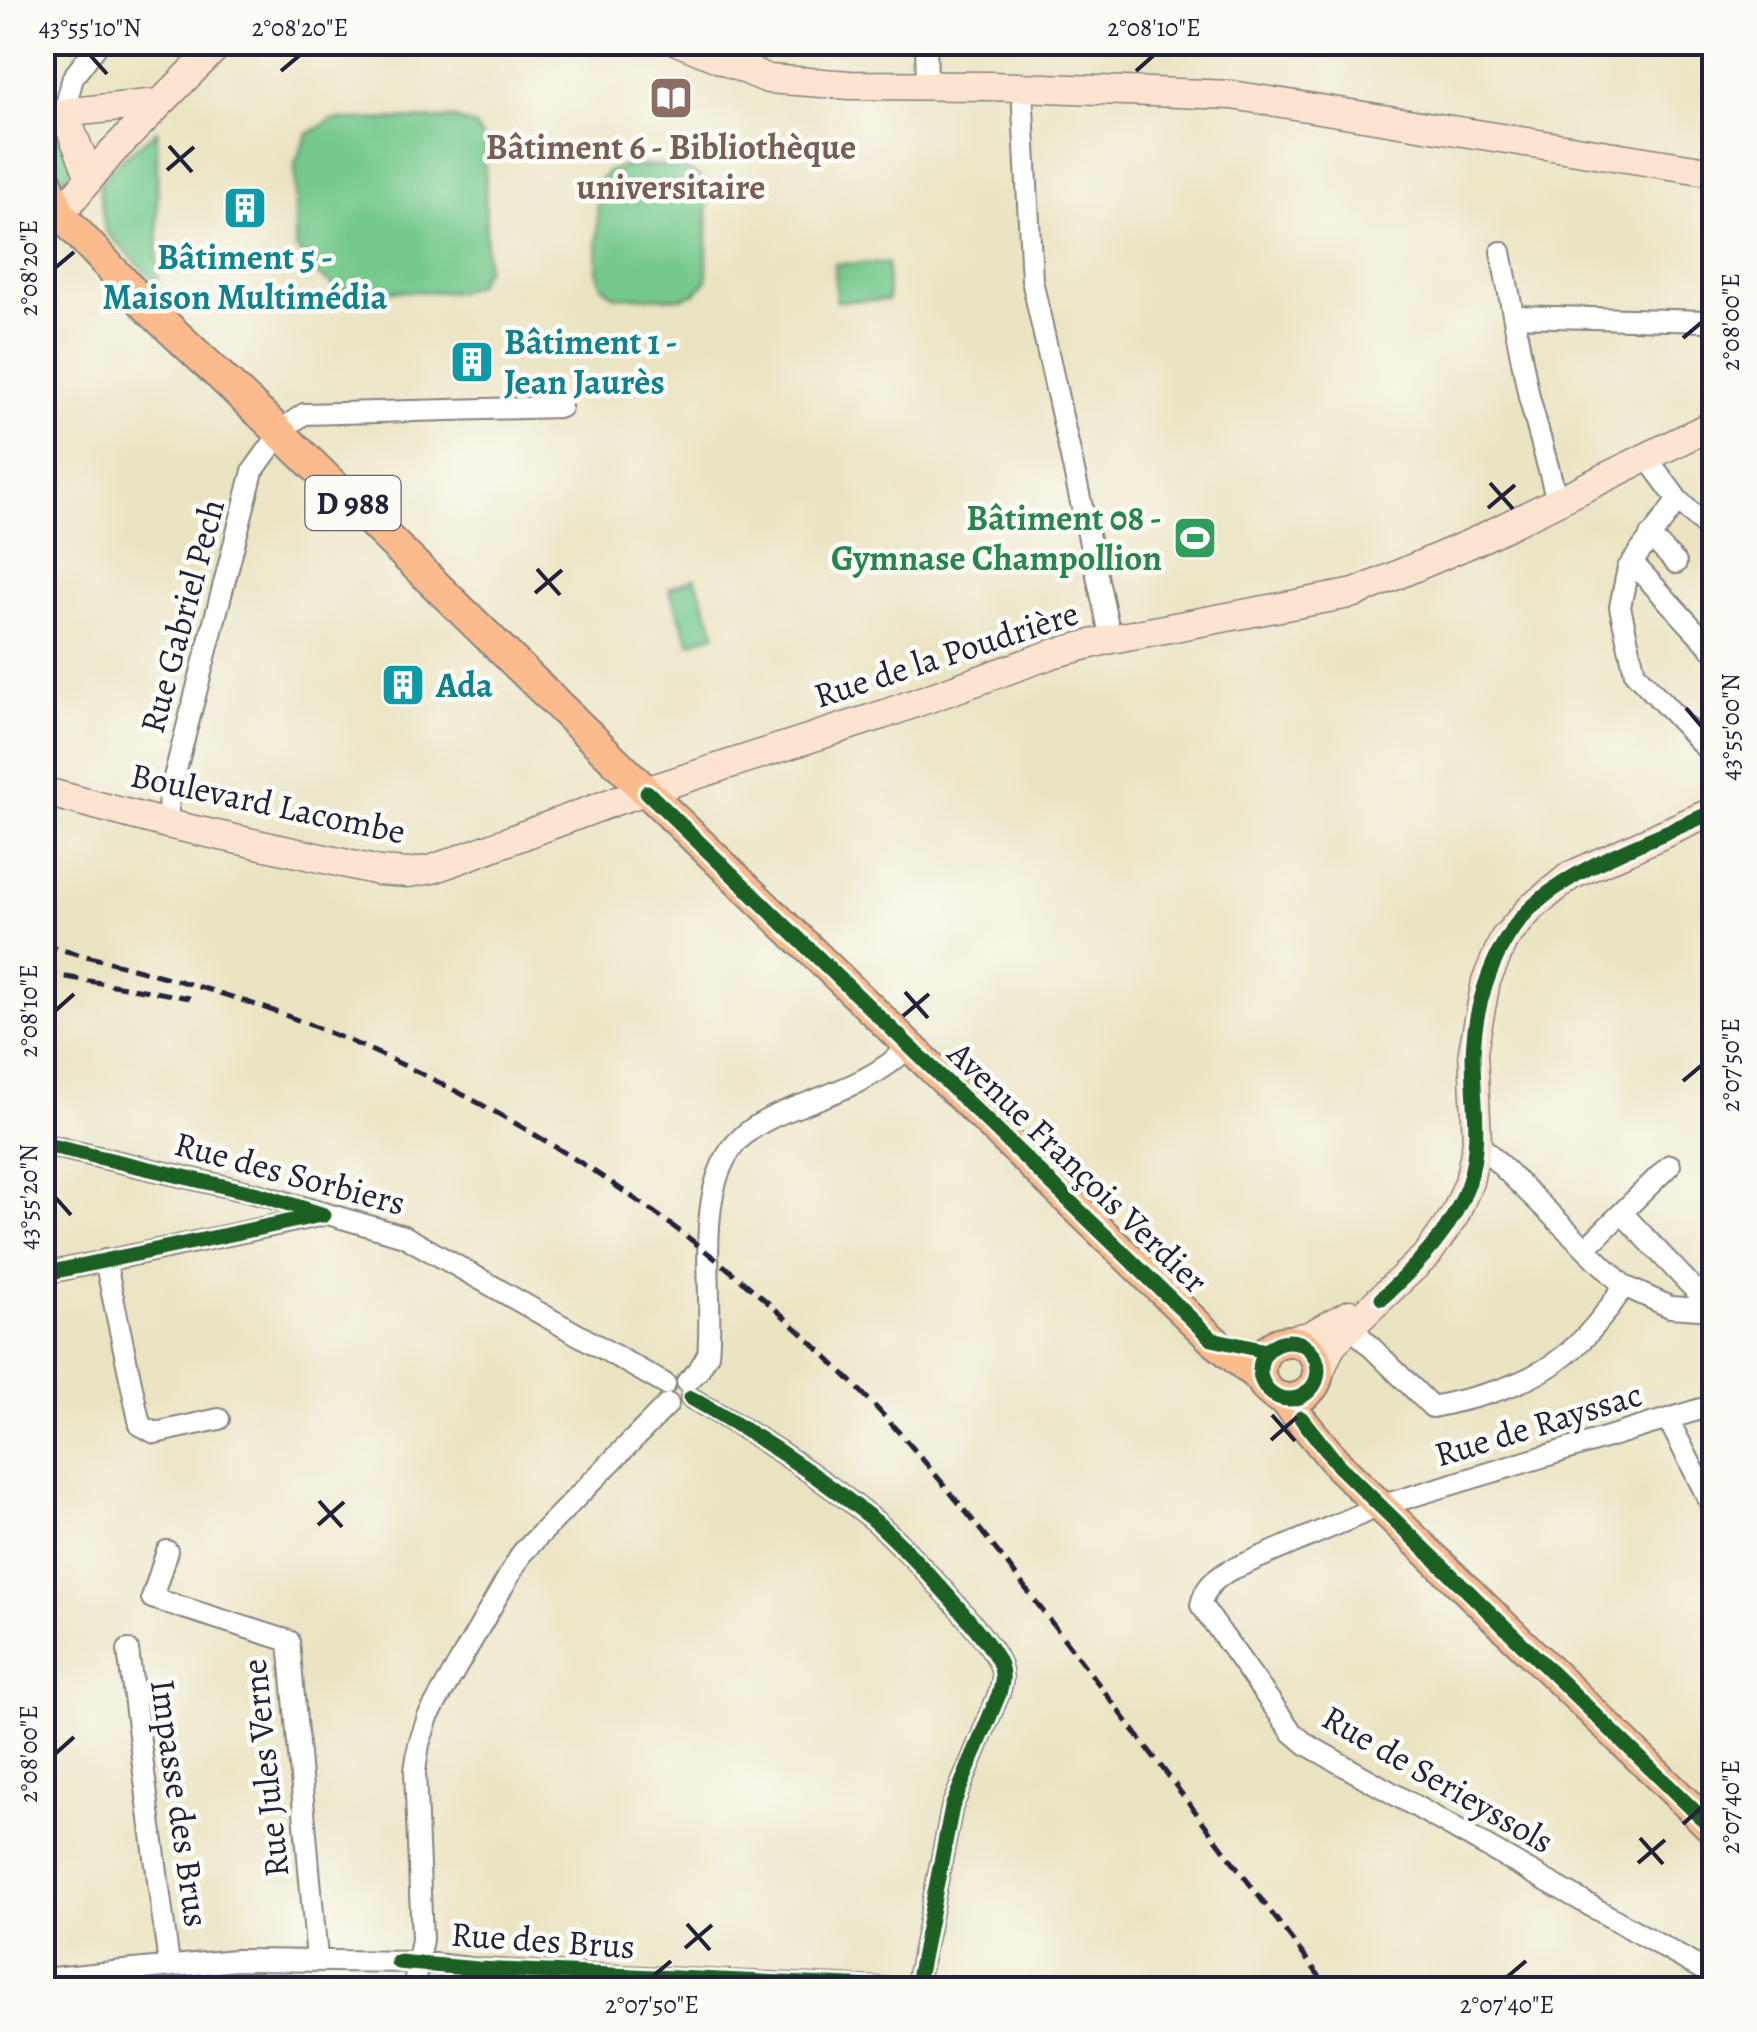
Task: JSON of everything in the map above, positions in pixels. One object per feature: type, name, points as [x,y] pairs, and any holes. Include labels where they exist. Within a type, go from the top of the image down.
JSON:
[{"type":"main road","points":[[51,214],[220,42]]},
{"type":"main road","points":[[678,42],[768,79],[850,85],[1232,95],[1714,172]]},
{"type":"main road","points":[[90,177],[53,114],[158,103]]},
{"type":"main road","points":[[43,170],[51,214]]},
{"type":"main road","name":"Avenue François Verdier","points":[[51,214],[1212,1339],[1289,1379]]},
{"type":"main road","name":"Rue de la Poudrière","points":[[647,792],[1052,654],[1111,639],[1355,593],[1476,541],[1714,424]]},
{"type":"main road","name":"Boulevard Lacombe","points":[[42,792],[167,824],[408,873],[433,870],[647,792]]},
{"type":"main road","points":[[1289,1379],[1352,1328],[1428,1254],[1455,1216],[1477,1142],[1473,1051],[1486,982],[1504,940],[1530,909],[1570,876],[1714,811]]},
{"type":"main road","points":[[1289,1379],[1309,1336],[1382,1298]]},
{"type":"main road","points":[[1289,1379],[1339,1466],[1714,1830]]},
{"type":"street","points":[[53,114],[100,42]]},
{"type":"street","points":[[926,42],[927,85]]},
{"type":"street","points":[[1022,88],[1032,280],[1111,639]]},
{"type":"street","points":[[1714,204],[1714,229]]},
{"type":"street","points":[[1501,252],[1541,452],[1557,500]]},
{"type":"street","points":[[1514,316],[1708,321],[1714,318]]},
{"type":"street","points":[[281,434],[304,414],[561,408]]},
{"type":"street","name":"Rue Gabriel Pech","points":[[167,824],[169,797],[253,472],[281,434]]},
{"type":"street","points":[[1647,458],[1678,500],[1714,535]]},
{"type":"street","points":[[1678,500],[1632,562],[1620,606],[1635,673],[1714,757]]},
{"type":"street","points":[[1650,536],[1676,563]]},
{"type":"street","points":[[1632,562],[1714,650]]},
{"type":"street","points":[[689,1390],[708,1354],[711,1208],[724,1160],[751,1129],[837,1092],[895,1061],[909,1046]]},
{"type":"street","points":[[1477,1142],[1624,1286],[1670,1307],[1714,1310]]},
{"type":"street","name":"Rue des Sorbiers","points":[[42,1144],[258,1194],[404,1236],[666,1394]]},
{"type":"street","points":[[1586,1248],[1670,1166]]},
{"type":"street","points":[[254,1228],[262,1218],[258,1194]]},
{"type":"street","points":[[1622,1213],[1714,1310]]},
{"type":"street","points":[[42,1274],[324,1215]]},
{"type":"street","points":[[105,1260],[140,1426],[156,1433],[219,1419]]},
{"type":"street","points":[[1352,1328],[1432,1407],[1495,1394],[1544,1373],[1594,1330],[1624,1286]]},
{"type":"street","points":[[413,1990],[422,1940],[415,1771],[418,1744],[428,1717],[522,1554],[666,1394],[673,1378],[872,1518],[978,1632],[1000,1664],[1004,1678],[999,1694],[952,1807],[916,1988]]},
{"type":"street","name":"Rue de Rayssac","points":[[1380,1506],[1714,1405]]},
{"type":"street","points":[[1668,1419],[1714,1510]]},
{"type":"street","name":"Rue de Serieyssols","points":[[1380,1506],[1228,1571],[1204,1591],[1201,1605],[1208,1618],[1292,1732],[1306,1744],[1714,1976]]},
{"type":"street","name":"Rue Jules Verne","points":[[166,1551],[152,1598],[289,1642],[317,1958]]},
{"type":"street","name":"Impasse des Brus","points":[[128,1650],[170,1965]]},
{"type":"street","name":"Rue des Brus","points":[[43,1976],[317,1958],[418,1962],[478,1970],[925,1990]]},
{"type":"green space","points":[[455,119],[475,126],[485,142],[486,267],[476,285],[457,292],[340,290],[312,271],[295,246],[295,163],[308,134],[332,120]]},
{"type":"green space","points":[[55,125],[72,164],[65,181],[43,158],[43,126]]},
{"type":"green space","points":[[157,131],[158,284],[105,231],[99,185],[119,161]]},
{"type":"green space","points":[[621,167],[680,168],[700,177],[707,186],[707,280],[696,293],[683,298],[615,296],[602,286],[597,272],[598,182],[608,171]]},
{"type":"green space","points":[[887,263],[888,300],[836,301],[835,264]]},
{"type":"green space","points":[[695,578],[716,633],[690,643],[669,588]]},
{"type":"railway","points":[[42,945],[247,1002],[391,1059],[541,1138],[682,1233],[748,1286],[871,1402],[949,1492],[1330,1990]]},
{"type":"railway","points":[[42,973],[190,998]]},
{"type":"cycle path","points":[[647,792],[1212,1339],[1266,1351]]},
{"type":"cycle path","points":[[1382,1298],[1443,1232],[1468,1184],[1476,1137],[1473,1056],[1477,1015],[1489,974],[1508,936],[1534,905],[1575,875],[1714,811]]},
{"type":"cycle path","points":[[42,1144],[258,1194],[324,1215]]},
{"type":"cycle path","points":[[42,1274],[321,1215]]},
{"type":"cycle path","points":[[1289,1341],[1310,1349],[1318,1370],[1310,1391],[1289,1399],[1268,1391],[1260,1370],[1268,1349],[1289,1341]]},
{"type":"cycle path","points":[[398,1962],[916,1989],[952,1807],[999,1694],[1000,1665],[961,1611],[882,1527],[827,1484],[691,1398]]},
{"type":"cycle path","points":[[1301,1418],[1339,1466],[1714,1830]]},
{"type":"place","name":"Bâtiment 6 - Bibliothèque universitaire","points":[[671,98]]},
{"type":"place","name":"Bâtiment 5 - Maison Multimédia","points":[[245,208]]},
{"type":"place","name":"Bâtiment 1 - Jean Jaurès","points":[[472,362]]},
{"type":"place","name":"Bâtiment 08 - Gymnase Champollion","points":[[1195,538]]},
{"type":"place","name":"Ada","points":[[403,685]]}]
